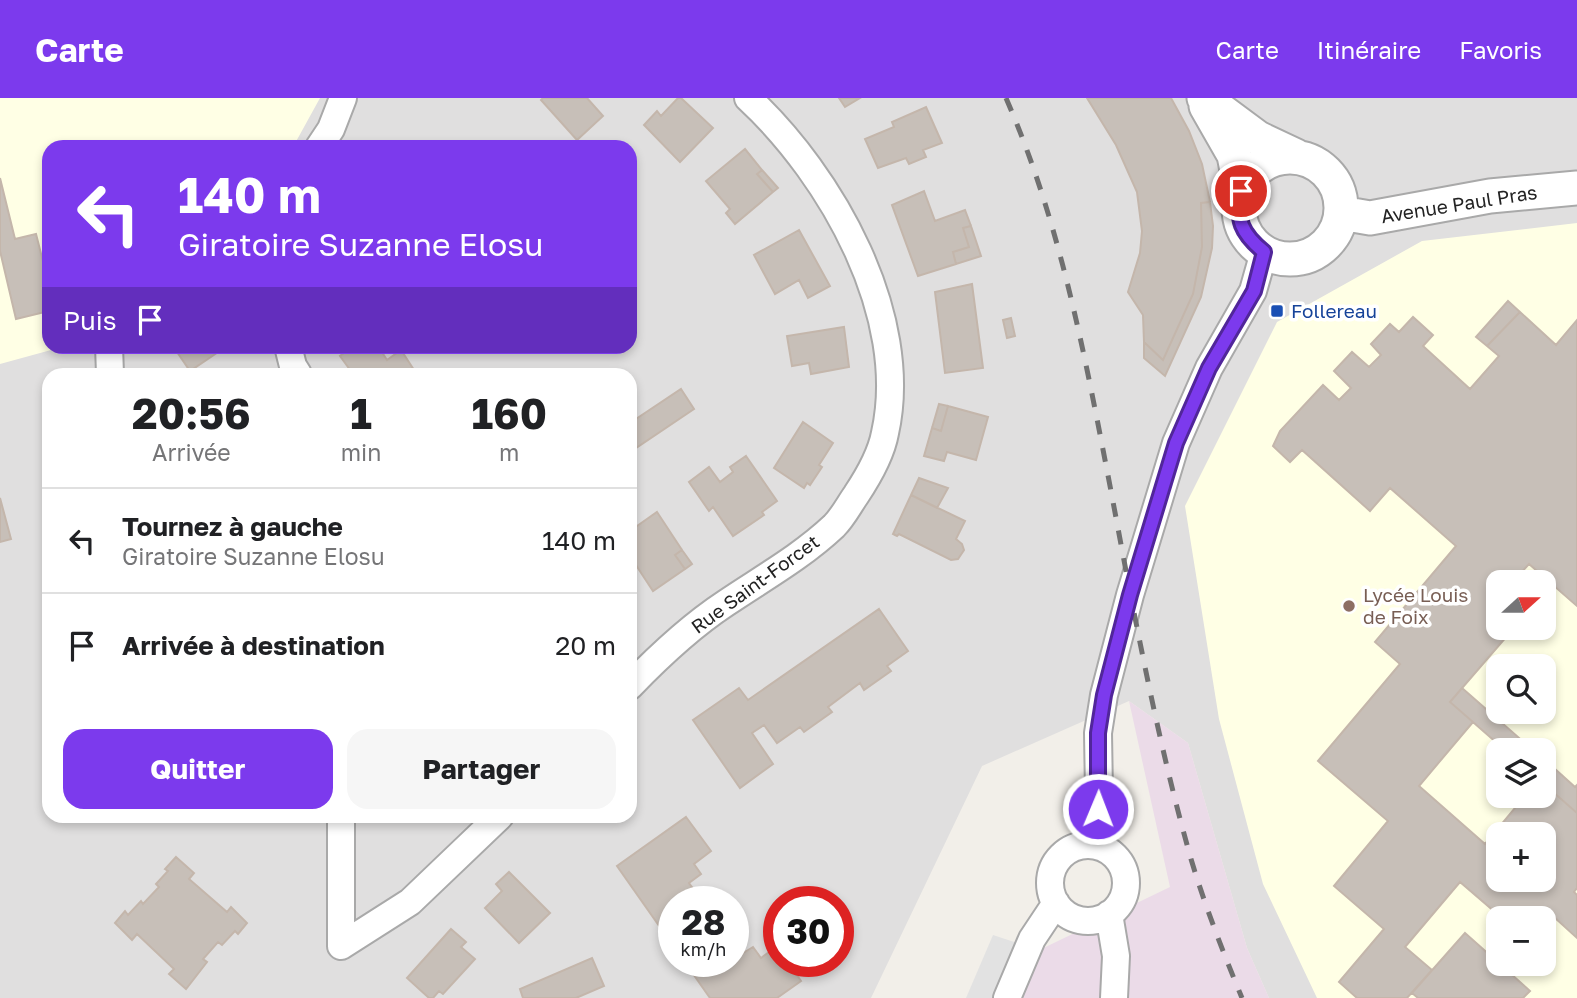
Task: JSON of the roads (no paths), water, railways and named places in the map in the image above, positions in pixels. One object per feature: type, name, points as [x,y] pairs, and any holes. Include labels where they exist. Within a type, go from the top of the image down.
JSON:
[{"type":"street","points":[[323,140],[331,130],[343,98]]},
{"type":"street","name":"Rue Saint-Forcet","points":[[637,679],[657,658],[714,612],[791,562],[836,524],[868,477],[885,435],[891,387],[882,314],[846,223],[786,135],[748,98]]},
{"type":"street","points":[[1203,98],[1258,138],[1311,161],[1325,170],[1334,182],[1340,197],[1341,213],[1337,229],[1327,243],[1314,253],[1297,259],[1280,258],[1264,252],[1250,241],[1241,226],[1238,208],[1241,191],[1250,175],[1263,164],[1279,157],[1296,156]]},
{"type":"street","points":[[1203,98],[1234,155],[1241,191]]},
{"type":"street","name":"Avenue Paul Pras","points":[[1341,213],[1370,218],[1490,196],[1577,188]]},
{"type":"street","points":[[1096,845],[1098,733],[1104,695],[1130,595],[1176,443],[1209,368],[1254,291],[1264,252]]},
{"type":"street","points":[[341,823],[341,946],[411,902],[493,823]]},
{"type":"street","points":[[1080,845],[1096,845],[1117,858],[1126,881],[1124,894],[1110,914],[1081,920],[1062,911],[1056,903],[1050,890],[1050,874],[1056,861],[1067,851],[1080,845]]},
{"type":"street","points":[[1007,998],[1032,939],[1056,903]]},
{"type":"street","points":[[1110,914],[1116,956],[1114,998]]},
{"type":"railway","points":[[1006,98],[1057,242],[1091,391],[1147,676],[1179,814],[1202,894],[1242,998]]},
{"type":"place","name":"Follereau","points":[[1277,311]]},
{"type":"place","name":"Lycée Louis de Foix","points":[[1349,606]]}]
